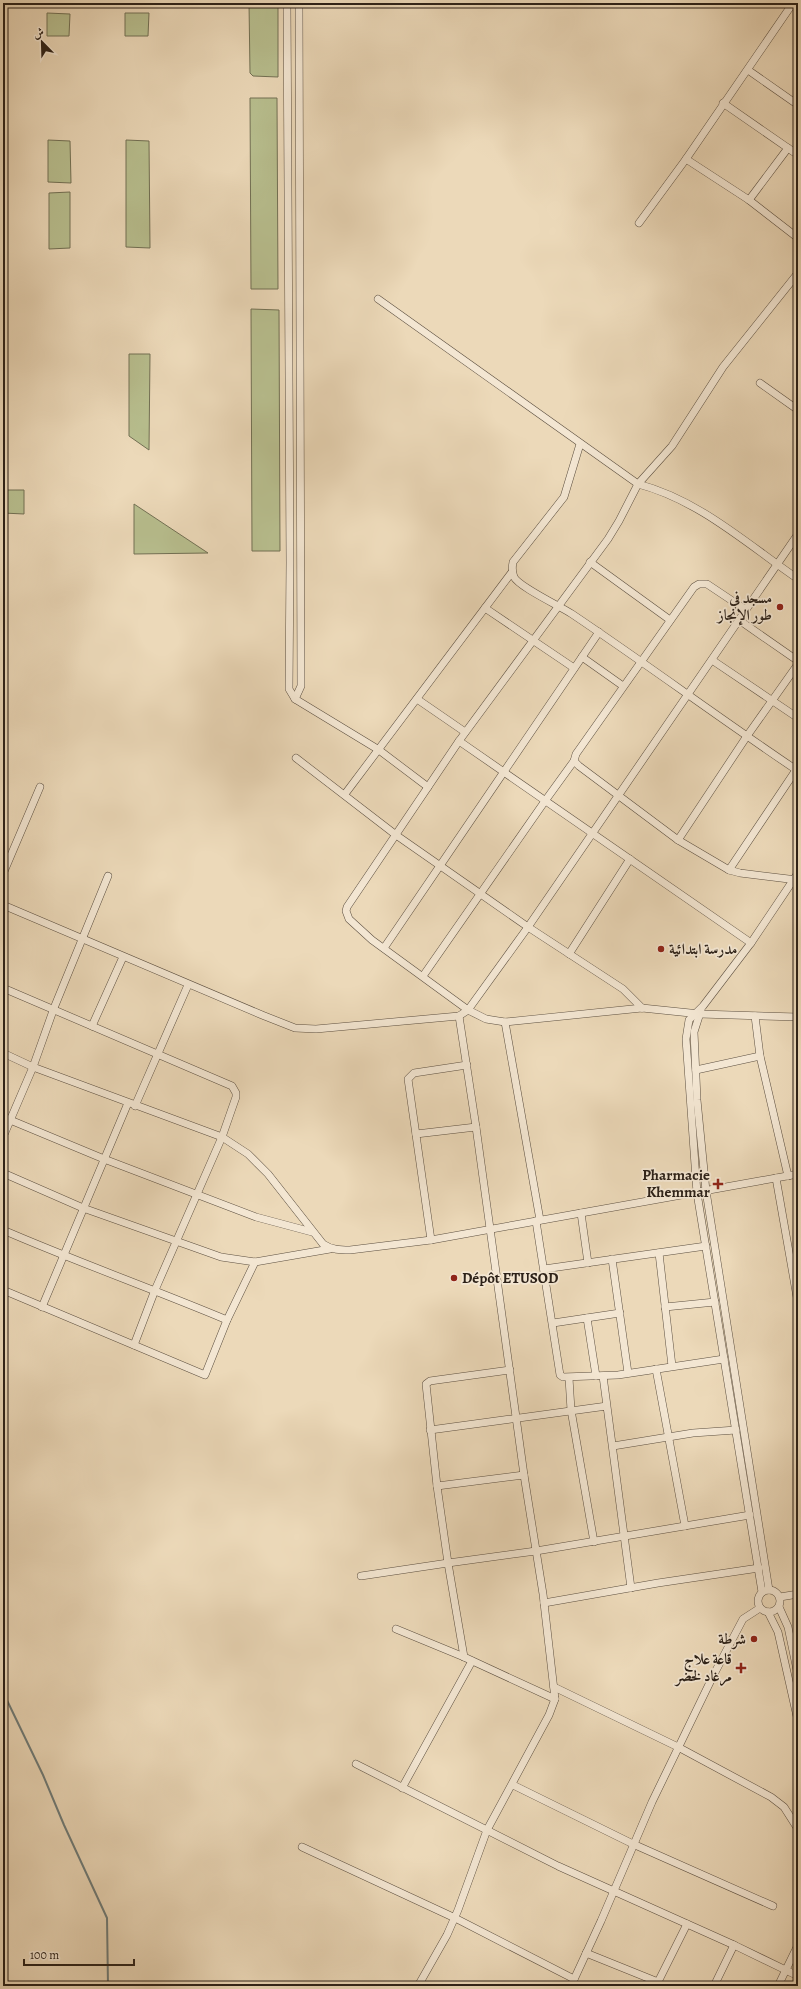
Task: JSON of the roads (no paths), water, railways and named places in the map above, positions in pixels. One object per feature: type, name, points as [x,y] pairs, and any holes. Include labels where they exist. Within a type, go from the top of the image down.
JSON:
[{"type":"street","points":[[287,3],[290,554],[288,684],[290,693],[295,699],[378,750],[428,787]]},
{"type":"street","points":[[295,699],[301,686],[302,562],[299,3]]},
{"type":"street","points":[[639,223],[686,159],[793,3]]},
{"type":"street","points":[[748,70],[798,105]]},
{"type":"street","points":[[723,103],[795,151],[749,200]]},
{"type":"street","points":[[686,159],[749,200],[798,238]]},
{"type":"street","points":[[798,273],[723,367],[672,446],[638,484],[619,522],[465,732],[347,907],[346,911],[349,919],[384,948],[468,1010],[486,1019],[505,1022],[642,1008],[696,1014],[798,1017]]},
{"type":"street","points":[[378,299],[638,484],[660,491],[696,508],[736,534],[798,579]]},
{"type":"street","points":[[760,383],[798,410]]},
{"type":"street","points":[[580,444],[564,497],[513,562],[512,572],[514,577],[522,585],[558,605],[641,660],[747,736],[797,769],[729,870]]},
{"type":"street","points":[[3,906],[188,985],[295,1028],[316,1029],[344,1027],[459,1016],[468,1010],[528,927],[798,534]]},
{"type":"street","points":[[590,562],[670,620]]},
{"type":"street","points":[[345,794],[512,572]]},
{"type":"street","points":[[423,976],[545,800],[574,761],[576,754],[641,660],[694,587],[703,583],[746,610]]},
{"type":"street","points":[[485,608],[574,668]]},
{"type":"street","points":[[678,840],[747,736],[798,663],[739,620]]},
{"type":"street","points":[[384,948],[599,632]]},
{"type":"street","points":[[582,657],[623,686]]},
{"type":"street","points":[[712,660],[798,718]]},
{"type":"street","points":[[417,699],[465,732]]},
{"type":"street","points":[[459,741],[751,943]]},
{"type":"street","points":[[296,758],[345,794],[396,835],[528,927],[623,989],[642,1008]]},
{"type":"street","points":[[574,761],[678,840],[729,870],[740,873],[797,878]]},
{"type":"street","points":[[3,874],[40,786]]},
{"type":"street","points":[[569,954],[630,859]]},
{"type":"street","points":[[3,1137],[33,1067],[54,1008],[108,876]]},
{"type":"street","points":[[766,1591],[750,1515],[697,1193],[686,1055],[686,1027],[751,943],[797,878]]},
{"type":"street","points":[[92,1026],[123,957]]},
{"type":"street","points":[[135,1106],[188,985]]},
{"type":"street","points":[[3,988],[54,1008],[157,1055],[232,1086],[235,1089],[236,1098],[222,1137],[155,1290],[134,1345]]},
{"type":"street","points":[[696,1014],[694,1032],[696,1070],[706,1191],[766,1591]]},
{"type":"street","points":[[418,1986],[455,1918],[487,1830],[513,1785],[549,1715],[555,1699],[544,1603],[524,1475],[491,1230],[459,1016]]},
{"type":"street","points":[[755,1016],[760,1056],[788,1176]]},
{"type":"street","points":[[505,1022],[538,1220],[560,1375],[564,1378],[600,1376],[724,1359]]},
{"type":"street","points":[[3,1053],[33,1067],[222,1137],[248,1154],[268,1174],[312,1232],[330,1249]]},
{"type":"street","points":[[696,1070],[760,1056]]},
{"type":"street","points":[[431,1240],[408,1083],[411,1076],[423,1071],[467,1065]]},
{"type":"street","points":[[42,1307],[128,1103]]},
{"type":"street","points":[[3,1117],[104,1159],[198,1193],[256,1217],[312,1232]]},
{"type":"street","points":[[416,1134],[476,1127]]},
{"type":"street","points":[[3,1173],[83,1208],[177,1240],[221,1257],[255,1262],[330,1249],[350,1250],[431,1240],[798,1174]]},
{"type":"street","points":[[776,1178],[798,1304]]},
{"type":"street","points":[[581,1213],[588,1263]]},
{"type":"street","points":[[3,1230],[64,1256],[155,1290],[227,1320]]},
{"type":"street","points":[[544,1269],[706,1246]]},
{"type":"street","points":[[658,1252],[672,1366]]},
{"type":"street","points":[[612,1259],[628,1373]]},
{"type":"street","points":[[3,1290],[205,1375],[227,1320],[255,1262]]},
{"type":"street","points":[[665,1307],[715,1302]]},
{"type":"street","points":[[553,1323],[620,1313]]},
{"type":"street","points":[[430,1430],[606,1406],[588,1318]]},
{"type":"street","points":[[656,1369],[685,1526]]},
{"type":"street","points":[[464,1657],[437,1486],[426,1389],[427,1382],[510,1370]]},
{"type":"street","points":[[600,1376],[613,1446],[631,1588]]},
{"type":"street","points":[[569,1378],[572,1410],[594,1542]]},
{"type":"street","points":[[613,1446],[693,1433],[736,1430]]},
{"type":"street","points":[[437,1486],[524,1475]]},
{"type":"street","points":[[361,1576],[594,1542],[750,1515]]},
{"type":"street","points":[[544,1603],[760,1568]]},
{"type":"street","points":[[766,1591],[777,1593],[780,1597],[779,1607],[788,1627],[798,1675]]},
{"type":"street","points":[[766,1591],[758,1600],[760,1608],[768,1612],[778,1632],[796,1698],[798,1721]]},
{"type":"street","points":[[780,1597],[798,1594]]},
{"type":"street","points":[[768,1612],[772,1612],[779,1607]]},
{"type":"street","points":[[302,1847],[455,1918],[573,1983],[633,1844],[678,1747],[736,1630],[743,1619],[760,1608]]},
{"type":"street","points":[[396,1629],[464,1657],[555,1699]]},
{"type":"street","points":[[402,1788],[472,1661]]},
{"type":"street","points":[[554,1687],[678,1747],[771,1797],[784,1807],[798,1829]]},
{"type":"street","points":[[356,1764],[558,1866],[614,1890],[798,1976]]},
{"type":"street","points":[[513,1785],[633,1844],[773,1906]]},
{"type":"street","points":[[586,1953],[657,1984],[687,1924]]},
{"type":"street","points":[[714,1986],[734,1945]]},
{"type":"street","points":[[778,1986],[798,1945]]},
{"type":"waterway","points":[[3,1692],[43,1775],[64,1825],[107,1918],[108,1986]]},
{"type":"place","name":"مسجد في طور الإنجاز","points":[[780,607]]},
{"type":"place","name":"مدرسة ابتدائية","points":[[661,949]]},
{"type":"place","name":"Pharmacie Khemmar","points":[[718,1184]]},
{"type":"place","name":"Dépôt ETUSOD","points":[[454,1278]]},
{"type":"place","name":"شرطة","points":[[754,1639]]},
{"type":"place","name":"قاعة علاج مرغاد لخضر","points":[[741,1668]]}]
